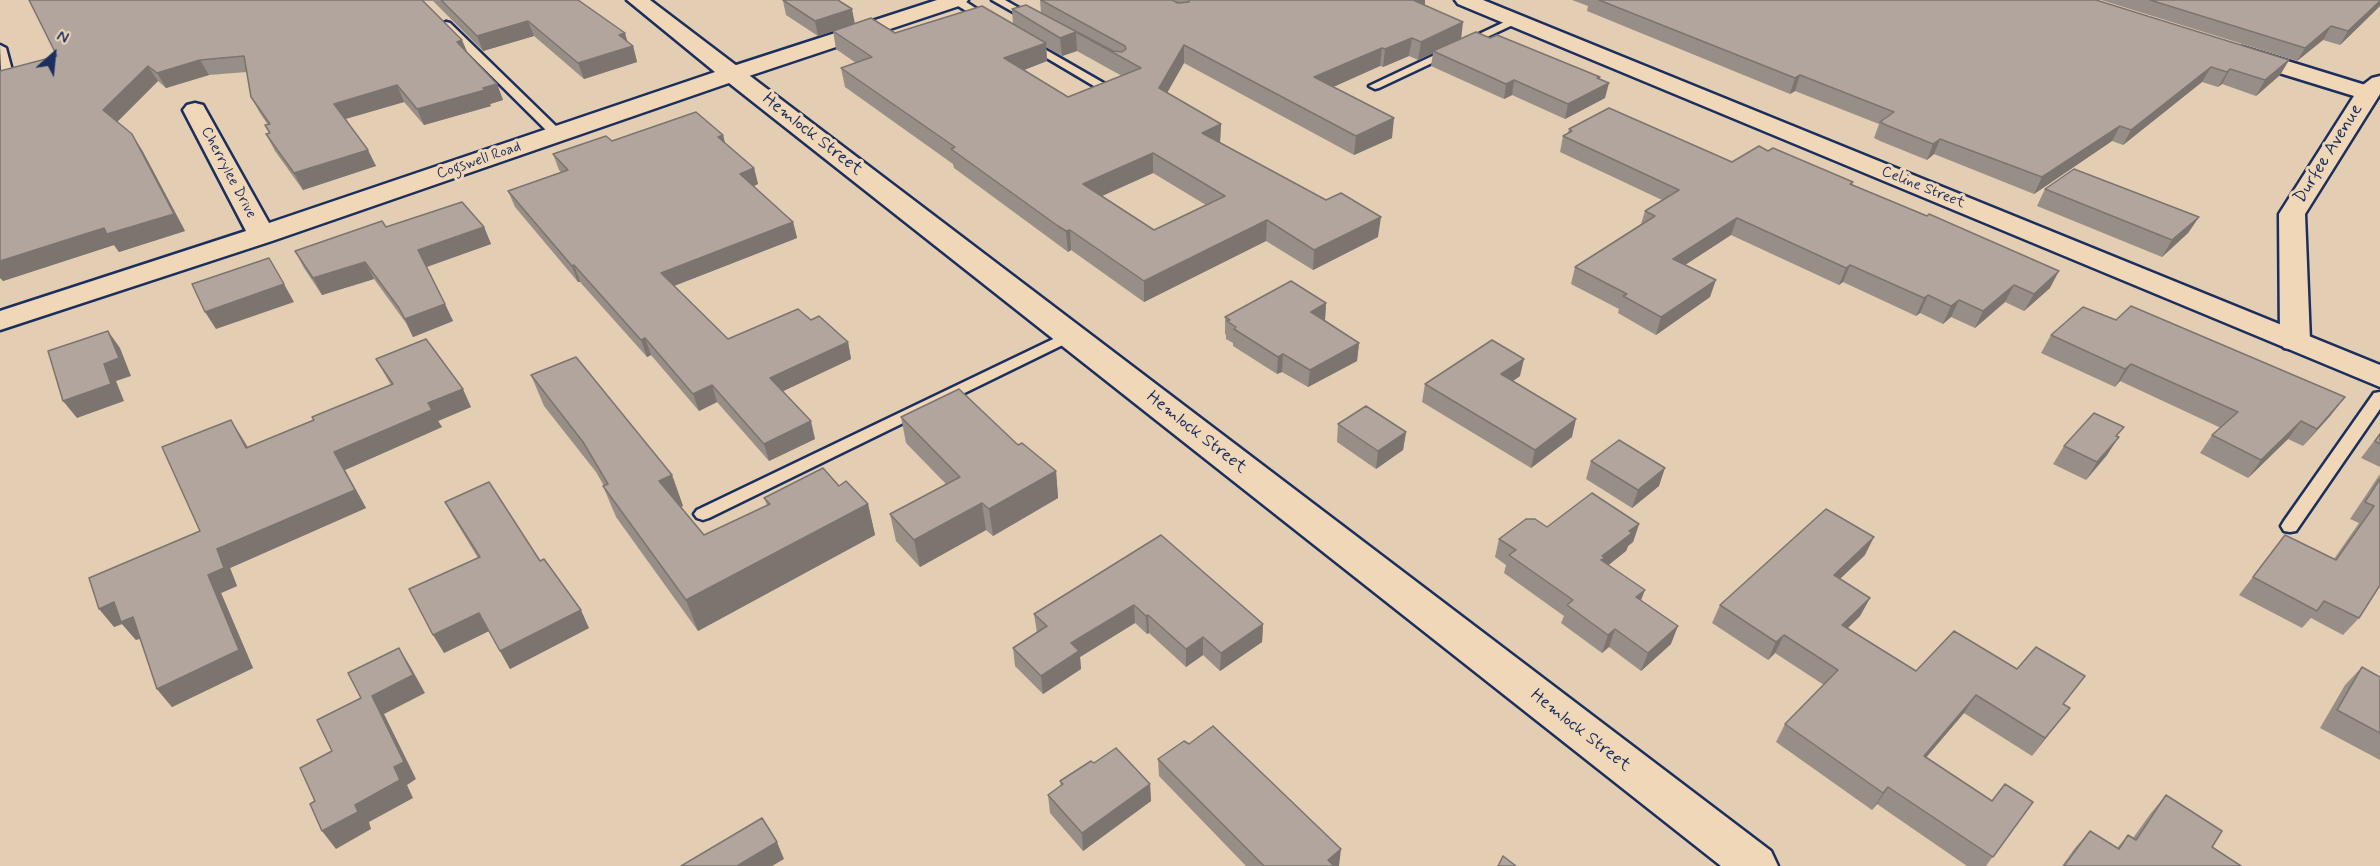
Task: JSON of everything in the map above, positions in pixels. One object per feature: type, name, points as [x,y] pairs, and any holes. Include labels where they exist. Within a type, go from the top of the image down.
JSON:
[{"type":"street","name":"Hemlock Street","points":[[637,0],[1755,866]]},
{"type":"street","name":"Cogswell Road","points":[[0,321],[958,0]]},
{"type":"street","name":"Celine Street","points":[[1465,0],[2380,377]]},
{"type":"street","points":[[2219,46],[2374,88]]},
{"type":"street","name":"Durfee Avenue","points":[[2295,341],[2292,214],[2374,88]]},
{"type":"street","name":"Cherrylee Drive","points":[[195,110],[262,235]]},
{"type":"lane","points":[[958,0],[996,24]]},
{"type":"lane","points":[[997,0],[1048,27]]},
{"type":"lane","points":[[435,13],[557,134]]},
{"type":"lane","points":[[1375,86],[1515,20]]},
{"type":"lane","points":[[1015,35],[1103,87]]},
{"type":"lane","points":[[0,48],[7,74]]},
{"type":"lane","points":[[703,514],[1070,336]]},
{"type":"lane","points":[[2290,526],[2380,397]]},
{"type":"building","points":[[29,0],[422,0],[462,40],[457,42],[497,84],[483,88],[485,90],[417,109],[397,85],[334,104],[368,150],[294,173],[266,134],[270,133],[265,125],[270,124],[251,97],[244,56],[200,60],[157,73],[148,66],[103,110],[132,134],[174,214],[107,234],[104,228],[0,261],[0,71],[57,56]]},
{"type":"building","points":[[441,0],[578,0],[625,33],[619,35],[633,46],[578,63],[528,21],[477,36]]},
{"type":"building","points":[[783,0],[838,0],[852,9],[815,21]]},
{"type":"building","points":[[1041,0],[1172,0],[1178,3],[1189,2],[1189,0],[1413,0],[1463,22],[1421,42],[1412,38],[1385,49],[1382,48],[1314,77],[1394,118],[1356,136],[1184,45],[1159,88],[1221,124],[1202,133],[1326,200],[1341,193],[1381,217],[1314,250],[1267,220],[1144,281],[1070,230],[1066,231],[1058,226],[951,149],[955,147],[841,68],[872,57],[833,31],[871,18],[895,33],[982,6],[1046,43],[1004,58],[1068,97],[1141,68],[1076,32],[1060,38],[1012,9],[1026,5],[1113,51],[1122,52],[1126,49],[1125,46]],"holes":[[[1153,153],[1225,196],[1154,230],[1083,184]]]},
{"type":"building","points":[[1599,0],[2096,0],[2289,60],[2265,80],[2230,69],[2227,72],[2211,67],[2131,130],[2120,126],[2042,177],[1940,139],[1933,144],[1880,122],[1894,112],[1800,75],[1795,78]]},
{"type":"building","points":[[2150,0],[2380,1],[2348,31],[2331,26],[2305,48]]},
{"type":"building","points":[[1476,32],[1490,38],[1497,35],[1600,77],[1597,78],[1609,83],[1568,104],[1514,80],[1506,84],[1433,51]]},
{"type":"building","points":[[1609,108],[1732,162],[1759,146],[1768,151],[1773,148],[1853,182],[1850,184],[1927,216],[1929,214],[2059,271],[2034,294],[2014,285],[1983,311],[1959,300],[1951,306],[1928,295],[1924,298],[1850,265],[1846,268],[1737,218],[1673,259],[1716,280],[1661,317],[1623,296],[1627,294],[1575,267],[1655,216],[1645,211],[1679,190],[1563,136],[1572,131],[1569,129]]},
{"type":"building","points":[[696,112],[723,135],[718,137],[754,168],[740,174],[793,222],[661,273],[728,339],[798,309],[811,320],[819,316],[848,342],[770,378],[811,421],[764,444],[712,385],[693,394],[645,338],[641,340],[574,265],[572,266],[508,191],[568,170],[553,154],[606,136],[612,141]]},
{"type":"building","points":[[2074,169],[2199,217],[2172,240],[2045,189]]},
{"type":"building","points":[[462,202],[484,227],[418,250],[445,304],[405,319],[365,262],[313,278],[295,251],[382,221],[386,227]]},
{"type":"building","points":[[269,258],[284,284],[205,312],[192,284]]},
{"type":"building","points":[[1291,281],[1326,303],[1311,312],[1359,343],[1310,370],[1283,354],[1278,357],[1234,329],[1236,327],[1227,321],[1230,320],[1225,317]]},
{"type":"building","points":[[2131,306],[2345,397],[2317,429],[2301,421],[2261,460],[2212,435],[2238,412],[2131,364],[2125,369],[2051,335],[2083,307],[2116,320]]},
{"type":"building","points":[[108,331],[119,358],[104,364],[111,384],[63,401],[48,351]]},
{"type":"building","points":[[426,339],[463,389],[428,403],[432,410],[334,452],[355,490],[217,549],[224,568],[208,575],[239,650],[157,689],[133,617],[121,622],[114,602],[99,609],[89,578],[200,531],[162,447],[231,420],[246,448],[314,420],[312,417],[393,384],[376,359]]},
{"type":"building","points":[[1492,340],[1524,359],[1501,374],[1576,419],[1535,450],[1425,384]]},
{"type":"building","points":[[576,357],[672,475],[659,481],[704,535],[770,504],[764,498],[823,468],[839,486],[846,481],[868,504],[686,600],[603,486],[608,484],[583,442],[531,375]]},
{"type":"building","points":[[959,389],[1018,445],[1022,443],[1056,471],[989,509],[982,503],[914,540],[890,514],[960,477],[901,417]]},
{"type":"building","points":[[1366,406],[1406,432],[1378,451],[1338,424]]},
{"type":"building","points":[[2094,413],[2124,427],[2116,436],[2119,437],[2097,462],[2064,446]]},
{"type":"building","points":[[2380,434],[2380,444],[2375,441]]},
{"type":"building","points":[[1619,440],[1665,468],[1638,490],[1591,461]]},
{"type":"building","points":[[2380,479],[2380,585],[2359,618],[2324,601],[2317,611],[2253,577],[2285,535],[2336,560],[2374,506],[2365,502]]},
{"type":"building","points":[[489,482],[540,561],[544,559],[581,610],[500,651],[479,613],[433,635],[409,589],[480,557],[445,502]]},
{"type":"building","points":[[1592,493],[1639,524],[1629,531],[1632,533],[1602,556],[1605,558],[1601,560],[1645,590],[1636,597],[1678,626],[1648,653],[1615,629],[1608,635],[1567,605],[1573,600],[1509,555],[1516,550],[1499,539],[1526,519],[1535,519],[1547,527]]},
{"type":"building","points":[[1826,509],[1874,537],[1834,575],[1870,598],[1842,625],[1916,671],[1954,631],[2017,669],[2036,647],[2085,676],[2063,704],[2070,708],[2045,738],[1976,695],[1924,756],[1992,801],[2005,784],[2033,802],[1993,857],[1888,787],[1883,793],[1785,724],[1838,670],[1784,635],[1776,642],[1720,605]]},
{"type":"building","points":[[1161,535],[1263,624],[1221,653],[1203,637],[1186,649],[1134,605],[1071,643],[1079,651],[1041,676],[1013,648],[1047,626],[1034,614]]},
{"type":"building","points":[[399,648],[413,675],[372,696],[404,762],[394,767],[400,780],[355,805],[358,812],[322,831],[310,804],[315,801],[300,768],[332,751],[317,720],[361,698],[348,673]]},
{"type":"building","points":[[2362,667],[2380,677],[2380,733],[2337,710]]},
{"type":"building","points":[[1213,726],[1341,849],[1328,860],[1334,866],[1264,866],[1158,759],[1184,741],[1189,744]]},
{"type":"building","points":[[1116,748],[1150,784],[1082,833],[1048,795],[1063,784],[1060,781]]},
{"type":"building","points":[[2166,795],[2222,831],[2212,847],[2241,866],[2064,866],[2090,831],[2119,849],[2128,835],[2136,840]]},
{"type":"building","points":[[762,818],[777,842],[737,866],[681,866]]},
{"type":"building","points":[[1503,856],[1516,866],[1498,866]]}]
